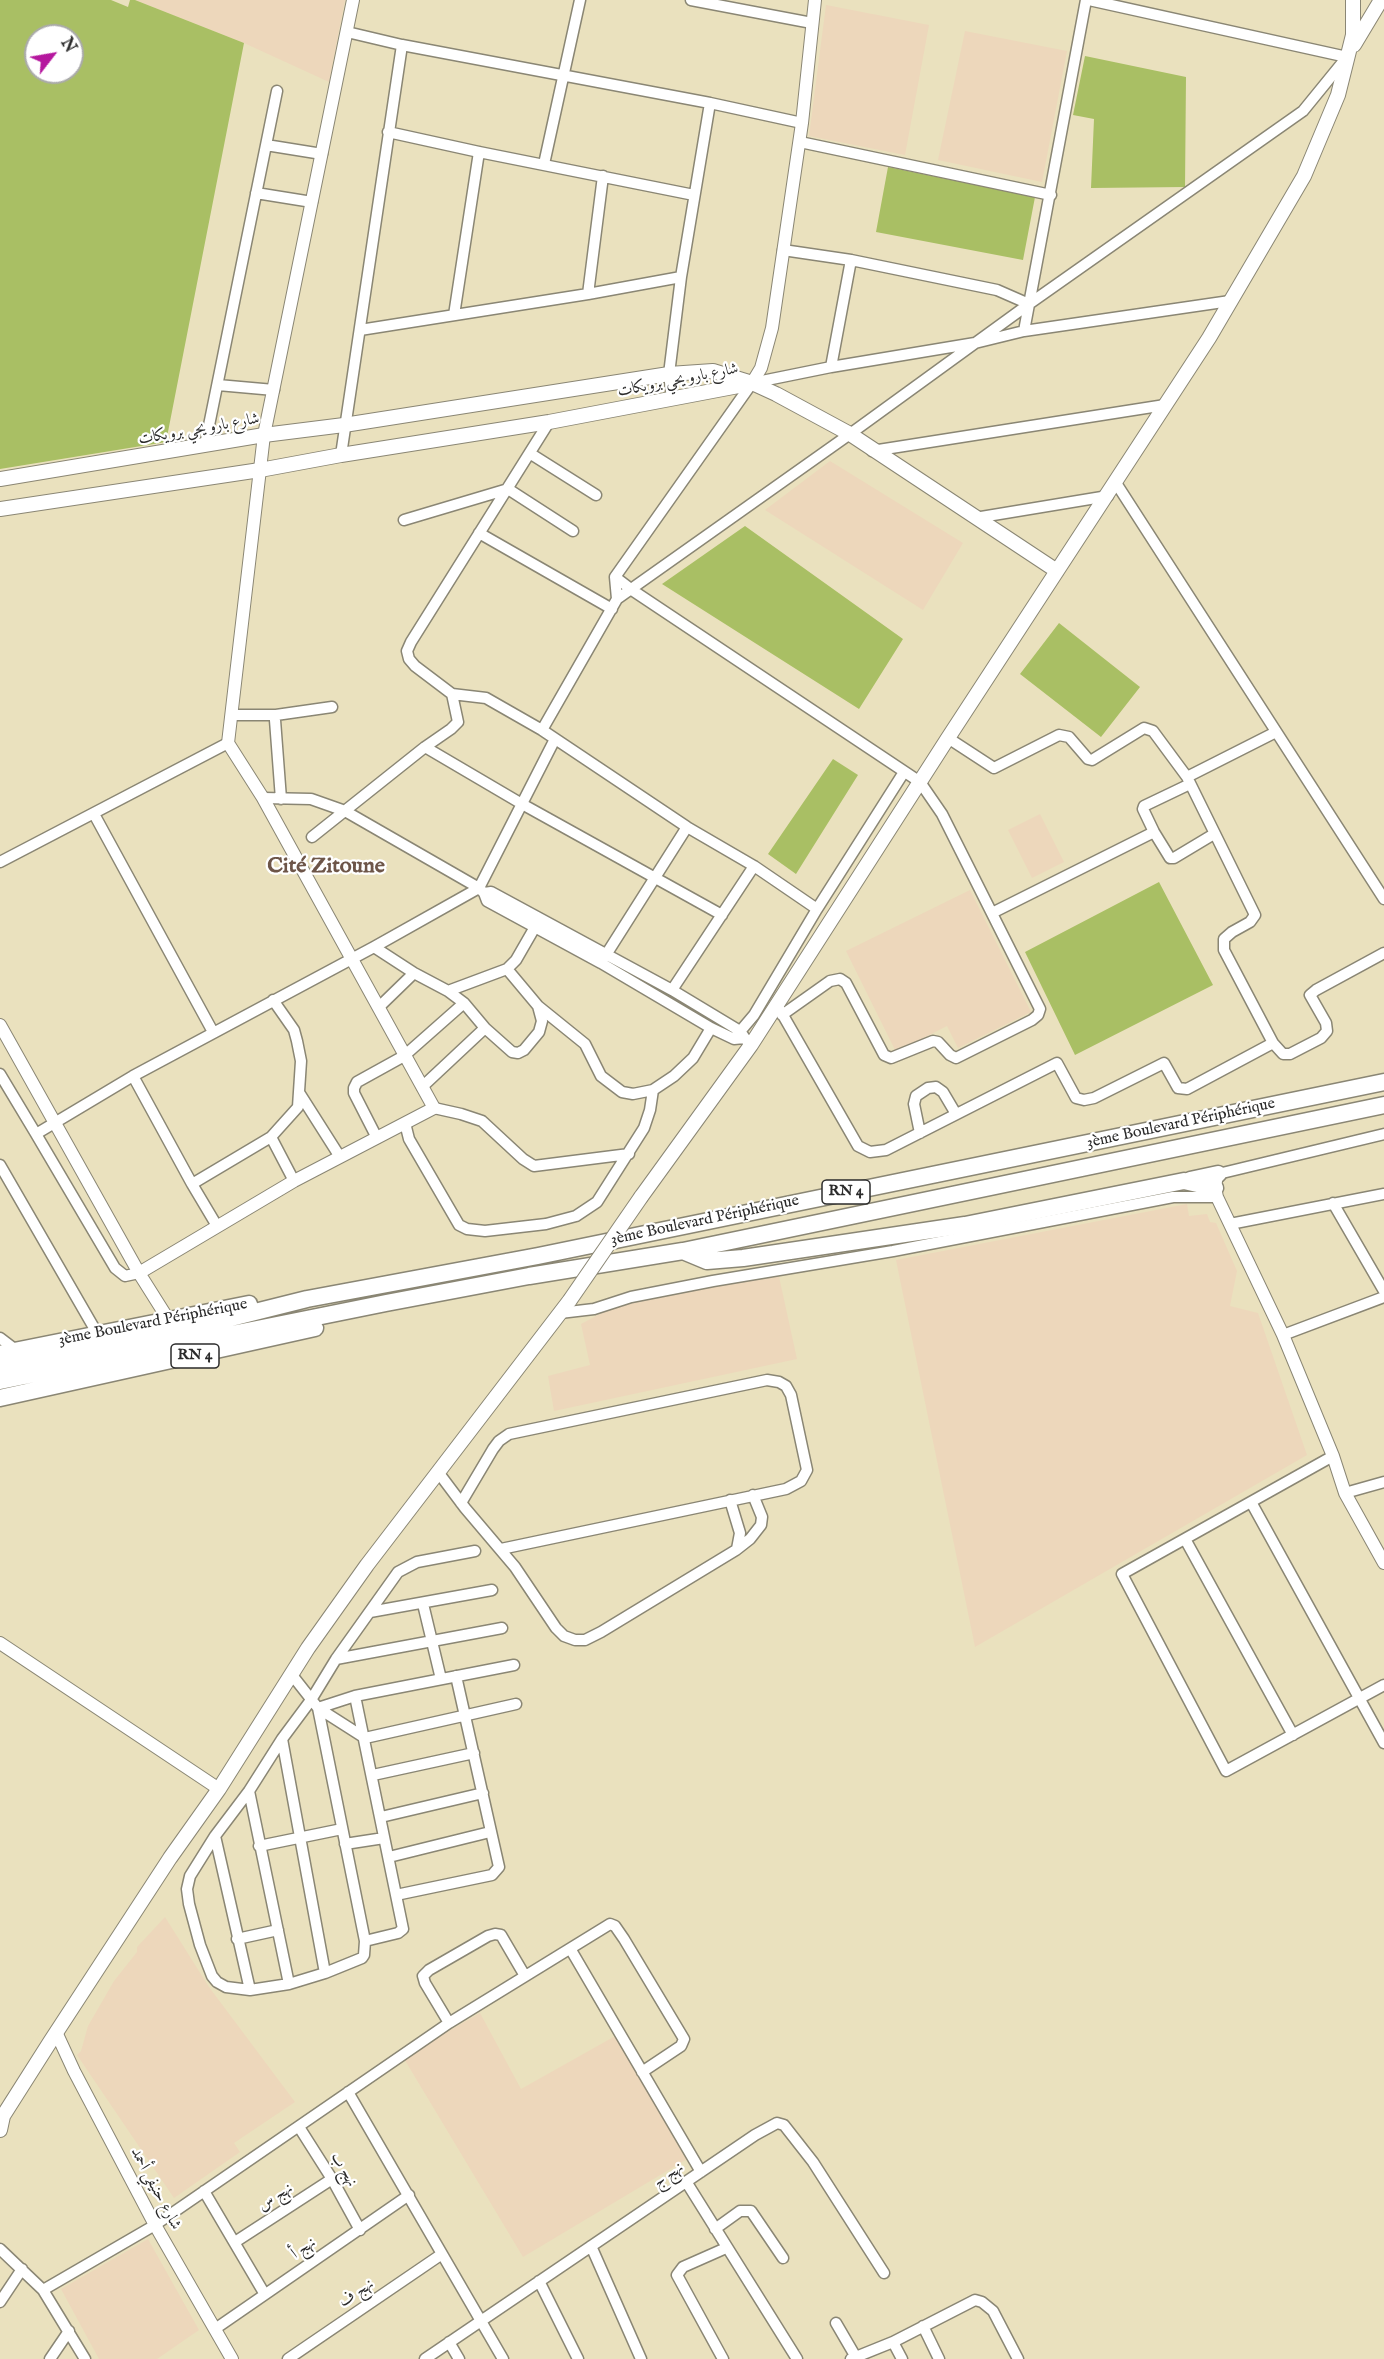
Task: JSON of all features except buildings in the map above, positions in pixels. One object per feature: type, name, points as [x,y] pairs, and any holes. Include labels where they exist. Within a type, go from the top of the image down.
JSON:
[{"type":"highway","name":"3ème Boulevard Périphérique","points":[[68,1359],[307,1299],[549,1253],[1384,1082]]},
{"type":"highway","name":"3ème Boulevard Périphérique","points":[[68,1359],[530,1276],[683,1251],[1384,1105]]},
{"type":"highway","points":[[683,1251],[707,1261],[965,1225],[1184,1181],[1216,1186]]},
{"type":"highway","name":"3ème Boulevard Périphérique","points":[[0,1354],[253,1303],[307,1299]]},
{"type":"highway","name":"3ème Boulevard Périphérique","points":[[0,1398],[288,1335],[344,1319],[386,1303]]},
{"type":"highway","points":[[0,1367],[68,1359]]},
{"type":"highway","points":[[0,1382],[68,1359]]},
{"type":"main road","points":[[1,2121],[56,2032],[170,1858],[219,1789],[367,1564],[570,1300],[641,1197],[742,1038],[780,1010],[948,738],[1209,339],[1304,176],[1338,95],[1353,35],[1353,0]]},
{"type":"main road","points":[[1347,57],[1381,0]]},
{"type":"main road","name":"شارع بارو يحي برويكات","points":[[0,479],[264,435],[344,425],[669,374],[713,371],[752,383]]},
{"type":"main road","points":[[752,383],[812,412],[850,434],[872,451],[1057,571]]},
{"type":"main road","name":"شارع بارو يحي برويكات","points":[[0,509],[549,423],[752,383]]},
{"type":"street","points":[[353,0],[264,435],[228,742],[263,798],[434,1108]]},
{"type":"street","points":[[544,164],[580,0]]},
{"type":"street","points":[[691,0],[812,23]]},
{"type":"street","points":[[614,604],[615,577],[761,368],[772,327],[800,142],[815,0]]},
{"type":"street","points":[[542,730],[614,604],[1029,304],[1302,111],[1347,57],[1088,0],[1051,195],[1029,304],[1024,331]]},
{"type":"street","points":[[346,32],[802,123]]},
{"type":"street","points":[[341,455],[402,45]]},
{"type":"street","points":[[206,445],[277,91]]},
{"type":"street","points":[[672,399],[669,374],[681,277],[710,103]]},
{"type":"street","points":[[388,132],[694,195]]},
{"type":"street","points":[[800,142],[1051,195]]},
{"type":"street","points":[[266,145],[322,154]]},
{"type":"street","points":[[454,315],[479,152]]},
{"type":"street","points":[[588,294],[603,176]]},
{"type":"street","points":[[256,193],[312,202]]},
{"type":"street","points":[[783,250],[997,290],[1029,304]]},
{"type":"street","points":[[831,367],[851,261]]},
{"type":"street","points":[[360,330],[681,277]]},
{"type":"street","points":[[752,383],[831,367],[975,343],[1024,331],[1230,301]]},
{"type":"street","points":[[218,385],[274,390]]},
{"type":"street","points":[[872,451],[1165,405]]},
{"type":"street","points":[[549,423],[411,642],[408,651],[409,659],[452,694],[486,698],[542,730],[687,827],[754,866],[817,909]]},
{"type":"street","points":[[531,454],[596,495]]},
{"type":"street","points":[[1116,483],[1384,899]]},
{"type":"street","points":[[404,520],[508,489],[573,531]]},
{"type":"street","points":[[975,518],[1107,496]]},
{"type":"street","points":[[479,533],[614,604]]},
{"type":"street","points":[[615,577],[632,591],[920,782],[942,814],[1040,1010],[1032,1020],[961,1055],[952,1057],[938,1042],[933,1041],[891,1058],[884,1055],[846,983],[840,979],[830,981],[780,1010],[858,1146],[870,1152],[886,1150],[1057,1064],[1076,1098],[1084,1100],[1094,1098],[1164,1063],[1178,1088],[1187,1089],[1273,1043]]},
{"type":"street","points":[[312,837],[458,722],[452,694]]},
{"type":"street","points":[[232,715],[276,715],[332,706]]},
{"type":"street","points":[[275,720],[281,799]]},
{"type":"street","points":[[948,738],[994,768],[1059,735],[1069,737],[1088,759],[1092,760],[1144,728],[1149,728],[1188,781],[1255,915],[1250,922],[1224,939],[1224,950],[1273,1043],[1283,1054],[1290,1054],[1321,1038],[1327,1031],[1326,1023],[1310,996],[1316,990],[1384,953]]},
{"type":"street","points":[[1215,834],[1174,858],[1170,858],[1154,832],[1143,809],[1144,806],[1276,732]]},
{"type":"street","points":[[36,1134],[133,1076],[213,1032],[481,890],[555,739]]},
{"type":"street","points":[[0,862],[228,742]]},
{"type":"street","points":[[425,747],[522,804],[722,915]]},
{"type":"street","points":[[742,1038],[817,909],[904,772]]},
{"type":"street","points":[[263,798],[311,799],[345,811],[481,890],[491,892],[603,958],[711,1028],[742,1038]]},
{"type":"street","points":[[94,814],[213,1032]]},
{"type":"street","points":[[603,958],[687,827]]},
{"type":"street","points":[[992,913],[1154,832]]},
{"type":"street","points":[[672,990],[754,866]]},
{"type":"street","points":[[481,890],[487,901],[535,927],[672,990],[742,1038]]},
{"type":"street","points":[[448,991],[507,969],[516,960],[535,927]]},
{"type":"street","points":[[374,947],[464,1003],[485,1028],[512,1052],[518,1053],[531,1043],[539,1032],[542,1021],[538,1006]]},
{"type":"street","points":[[507,969],[538,1006],[585,1044],[595,1066],[606,1081],[622,1092],[633,1095],[654,1090],[674,1076],[693,1058],[711,1028]]},
{"type":"street","points":[[379,1007],[414,974]]},
{"type":"street","points":[[192,1185],[271,1137],[298,1107],[301,1061],[294,1030],[273,1000]]},
{"type":"street","points":[[377,1137],[358,1103],[354,1088],[357,1082],[404,1056],[464,1003]]},
{"type":"street","points":[[0,1025],[139,1273],[168,1319]]},
{"type":"street","points":[[422,1087],[485,1028]]},
{"type":"street","points":[[0,1074],[115,1268],[126,1276],[139,1273],[294,1181],[434,1108],[482,1121],[523,1159],[534,1166],[629,1154]]},
{"type":"street","points":[[133,1076],[217,1226]]},
{"type":"street","points":[[920,1133],[915,1104],[916,1096],[928,1088],[936,1087],[943,1092],[956,1114]]},
{"type":"street","points":[[405,1123],[409,1139],[459,1225],[467,1229],[485,1231],[546,1224],[576,1216],[597,1202],[644,1128],[654,1090]]},
{"type":"street","points":[[300,1094],[340,1157]]},
{"type":"street","points":[[560,1313],[594,1309],[631,1297],[713,1281],[893,1251],[1173,1197],[1384,1134]]},
{"type":"street","points":[[271,1137],[294,1181]]},
{"type":"street","points":[[0,1165],[97,1333]]},
{"type":"street","points":[[1216,1186],[1230,1224],[1283,1335],[1333,1456],[1345,1493],[1384,1563]]},
{"type":"street","points":[[1230,1224],[1384,1194]]},
{"type":"street","points":[[1333,1203],[1384,1291]]},
{"type":"street","points":[[1283,1335],[1384,1297]]},
{"type":"street","points":[[0,1338],[17,1351]]},
{"type":"street","points":[[461,1503],[493,1449],[509,1434],[767,1380],[786,1386],[791,1395],[807,1470],[801,1481],[786,1489],[501,1549]]},
{"type":"street","points":[[1333,1456],[1122,1574],[1226,1771],[1384,1685]]},
{"type":"street","points":[[438,1472],[461,1503],[501,1549],[556,1628],[564,1636],[575,1640],[585,1640],[601,1632],[736,1550],[757,1532],[761,1525],[762,1517],[753,1495]]},
{"type":"street","points":[[1345,1493],[1384,1482]]},
{"type":"street","points":[[730,1500],[740,1533],[736,1550]]},
{"type":"street","points":[[1251,1502],[1384,1743]]},
{"type":"street","points":[[1185,1539],[1293,1735]]},
{"type":"street","points":[[315,1704],[366,1949],[362,1958],[289,1984],[250,1990],[225,1987],[212,1976],[200,1945],[189,1904],[187,1882],[215,1836],[249,1791],[282,1739],[315,1704],[336,1659],[398,1572],[417,1562],[475,1551]]},
{"type":"street","points":[[370,1612],[492,1590]]},
{"type":"street","points":[[423,1604],[441,1679]]},
{"type":"street","points":[[336,1659],[502,1628]]},
{"type":"street","points":[[0,1643],[219,1789]]},
{"type":"street","points":[[315,1704],[514,1665]]},
{"type":"street","points":[[292,1675],[315,1704],[365,1738],[516,1704]]},
{"type":"street","points":[[396,1895],[494,1874],[499,1867],[456,1676]]},
{"type":"street","points":[[355,1696],[403,1930],[364,1941]]},
{"type":"street","points":[[282,1739],[325,1973]]},
{"type":"street","points":[[373,1775],[474,1753]]},
{"type":"street","points":[[249,1791],[289,1984]]},
{"type":"street","points":[[381,1817],[483,1793]]},
{"type":"street","points":[[259,1846],[342,1829]]},
{"type":"street","points":[[389,1857],[490,1832]]},
{"type":"street","points":[[215,1836],[250,1990]]},
{"type":"street","points":[[345,1844],[384,1838]]},
{"type":"street","points":[[43,2290],[155,2225],[449,2023],[571,1950],[607,1924],[613,1924],[682,2035],[681,2046],[642,2072]]},
{"type":"street","points":[[237,1940],[278,1930]]},
{"type":"street","points":[[449,2023],[425,1983],[423,1976],[429,1970],[495,1934],[501,1935],[525,1976]]},
{"type":"street","points":[[571,1950],[701,2172]]},
{"type":"street","name":"شارع حنيفي أحمد","points":[[56,2032],[155,2225],[232,2359]]},
{"type":"street","points":[[348,2092],[503,2359]]},
{"type":"street","name":"نهج ج","points":[[425,2359],[482,2322],[538,2281],[777,2123],[784,2125],[813,2162],[884,2273]]},
{"type":"street","name":"نهج ب","points":[[299,2127],[332,2179],[360,2230]]},
{"type":"street","name":"نهج س","points":[[235,2242],[332,2179]]},
{"type":"street","points":[[687,2183],[797,2359]]},
{"type":"street","points":[[204,2192],[264,2294]]},
{"type":"street","name":"نهج أ","points":[[215,2329],[409,2195]]},
{"type":"street","points":[[715,2229],[740,2211],[751,2211],[783,2258]]},
{"type":"street","points":[[591,2246],[641,2359]]},
{"type":"street","points":[[723,2359],[677,2275],[683,2267],[726,2248]]},
{"type":"street","points":[[1,2254],[22,2269],[43,2290],[85,2359]]},
{"type":"street","name":"نهج ف","points":[[288,2359],[442,2254]]},
{"type":"street","points":[[0,2302],[22,2269]]},
{"type":"street","points":[[538,2281],[578,2359]]},
{"type":"street","points":[[836,2324],[855,2358],[893,2342],[970,2302],[982,2302],[993,2311],[1018,2359]]},
{"type":"street","points":[[923,2326],[939,2359]]},
{"type":"street","points":[[50,2359],[69,2331]]},
{"type":"street","points":[[449,2342],[459,2359]]},
{"type":"street","points":[[893,2342],[902,2359]]},
{"type":"shaded area","points":[[135,0],[345,0],[329,82],[244,43]]},
{"type":"shaded area","points":[[826,5],[929,25],[905,155],[809,136]]},
{"type":"shaded area","points":[[965,31],[1067,51],[1042,182],[938,160]]},
{"type":"shaded area","points":[[830,461],[963,543],[923,610],[765,510]]},
{"type":"shaded area","points":[[1040,814],[1064,862],[1032,878],[1008,830]]},
{"type":"shaded area","points":[[970,890],[1031,1012],[958,1048],[947,1026],[896,1052],[846,951]]},
{"type":"shaded area","points":[[1187,1204],[1189,1216],[1207,1214],[1210,1222],[1216,1223],[1237,1271],[1230,1306],[1258,1313],[1307,1455],[975,1647],[896,1260]]},
{"type":"shaded area","points":[[778,1272],[797,1359],[554,1411],[548,1376],[590,1365],[581,1324],[615,1306]]},
{"type":"shaded area","points":[[165,1917],[209,1987],[295,2102],[234,2143],[240,2152],[174,2198],[77,2055],[81,2051],[88,2026],[114,1981],[137,1952],[137,1947]]},
{"type":"shaded area","points":[[480,2013],[521,2089],[617,2035],[687,2159],[523,2257],[403,2057]]},
{"type":"shaded area","points":[[148,2239],[199,2330],[157,2359],[99,2359],[61,2289]]},
{"type":"green space","points":[[0,0],[111,0],[128,7],[130,0],[135,0],[244,43],[166,442],[0,469]]},
{"type":"green space","points":[[1085,56],[1186,77],[1185,187],[1091,188],[1094,119],[1073,115]]},
{"type":"green space","points":[[888,167],[1035,197],[1023,260],[876,232]]},
{"type":"green space","points":[[745,526],[903,639],[859,709],[662,584]]},
{"type":"green space","points":[[1059,623],[1140,687],[1101,737],[1020,674]]},
{"type":"green space","points":[[833,759],[858,775],[796,874],[768,854]]},
{"type":"green space","points":[[1159,882],[1213,985],[1075,1055],[1025,952]]},
{"type":"district","name":"Cité Zitoune","points":[[326,867]]}]
